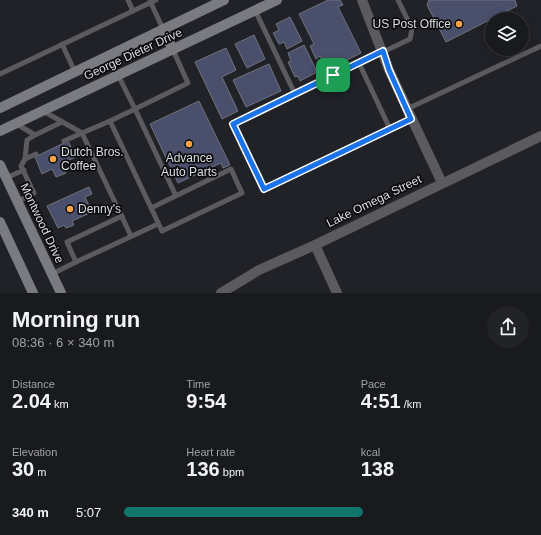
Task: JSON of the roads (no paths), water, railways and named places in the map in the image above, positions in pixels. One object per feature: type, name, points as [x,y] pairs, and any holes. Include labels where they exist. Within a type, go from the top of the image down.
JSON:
[{"type":"main road","name":"George Dieter Drive","points":[[0,108],[224,0]]},
{"type":"main road","name":"George Dieter Drive","points":[[0,131],[277,0]]},
{"type":"main road","points":[[163,29],[173,50]]},
{"type":"main road","name":"Montwood Drive","points":[[0,165],[61,293]]},
{"type":"main road","points":[[1,227],[33,293]]},
{"type":"street","points":[[362,0],[383,51],[389,70],[442,183]]},
{"type":"street","name":"Lake Omega Street","points":[[221,293],[259,270],[541,136]]},
{"type":"street","points":[[315,244],[338,293]]},
{"type":"lane","points":[[128,0],[133,11]]},
{"type":"lane","points":[[0,74],[133,11],[150,1],[156,0]]},
{"type":"lane","points":[[398,0],[412,30],[410,39],[233,124],[264,189],[411,119]]},
{"type":"lane","points":[[150,1],[163,29]]},
{"type":"lane","points":[[255,10],[295,94]]},
{"type":"lane","points":[[62,44],[75,72]]},
{"type":"lane","points":[[407,109],[541,46]]},
{"type":"lane","points":[[64,141],[188,84],[173,50]]},
{"type":"lane","points":[[359,63],[390,129]]},
{"type":"lane","points":[[118,75],[176,196]]},
{"type":"lane","points":[[43,110],[82,132],[131,236]]},
{"type":"lane","points":[[110,121],[158,224],[162,231],[242,193],[231,169],[151,208]]},
{"type":"lane","points":[[17,202],[34,194],[21,166],[25,159],[27,140],[62,122]]},
{"type":"lane","points":[[16,124],[35,135]]},
{"type":"lane","points":[[25,159],[36,154]]},
{"type":"lane","points":[[6,178],[24,170]]},
{"type":"lane","points":[[76,262],[67,242],[122,216]]},
{"type":"lane","points":[[52,274],[158,224]]},
{"type":"place","name":"US Post Office","points":[[459,24]]},
{"type":"place","name":"Advance Auto Parts","points":[[189,144]]},
{"type":"place","name":"Dutch Bros. Coffee","points":[[53,159]]},
{"type":"place","name":"Denny's","points":[[70,209]]}]
